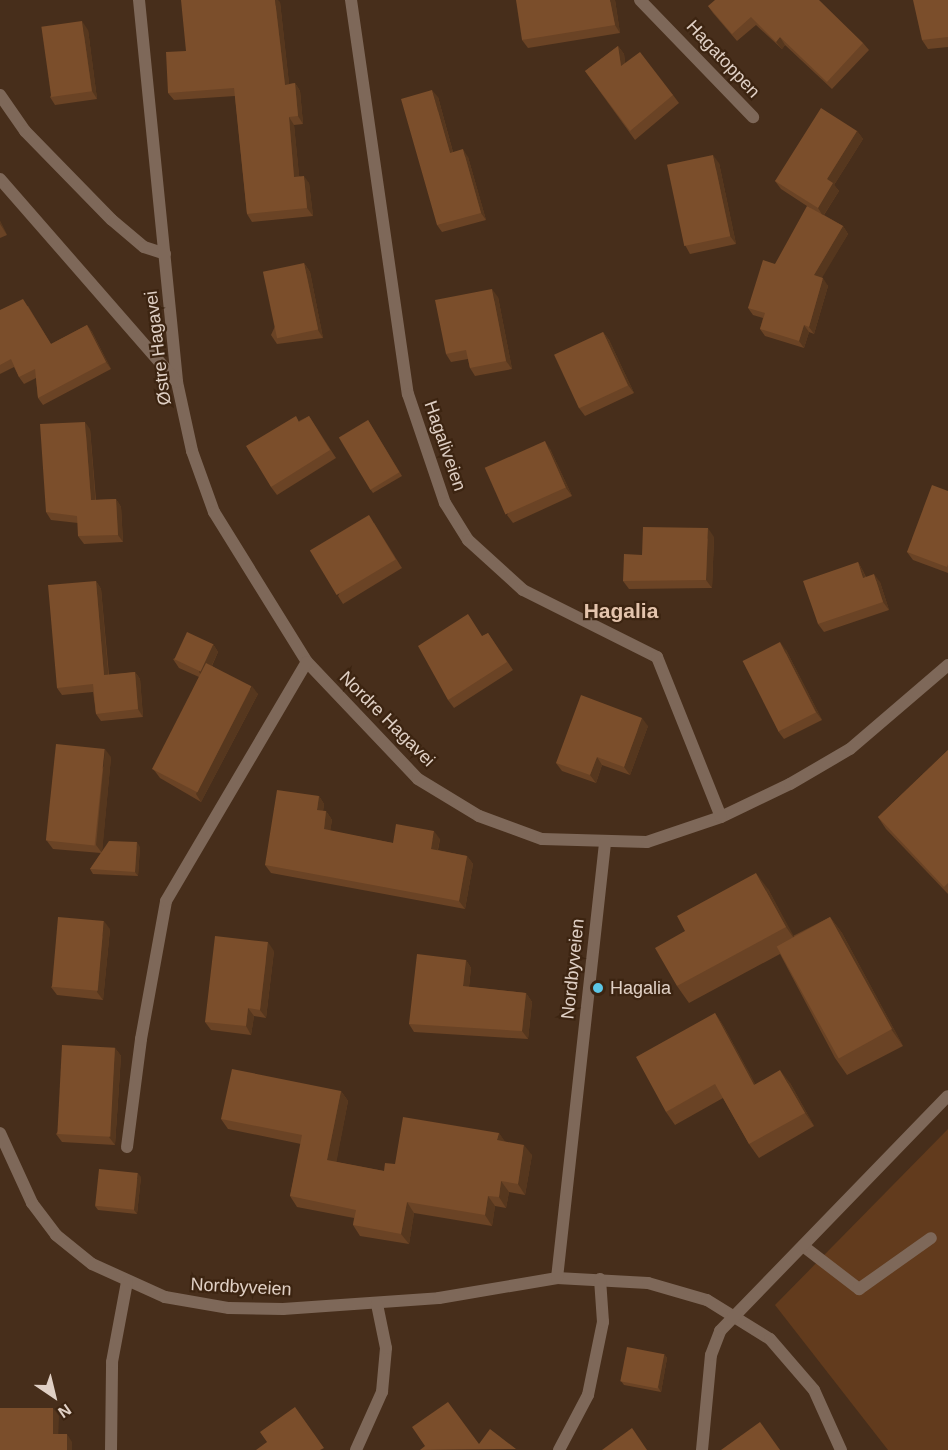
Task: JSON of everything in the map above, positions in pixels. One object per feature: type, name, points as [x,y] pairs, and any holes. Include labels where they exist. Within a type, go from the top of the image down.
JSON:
[{"type":"street","name":"Østre Hagavei","points":[[139,0],[177,382],[192,451],[214,512],[307,662]]},
{"type":"street","name":"Hagaliveien","points":[[351,0],[408,394],[445,503],[468,540],[507,578],[657,657],[721,817]]},
{"type":"street","name":"Hagatoppen","points":[[640,0],[753,117]]},
{"type":"street","points":[[0,95],[24,131],[105,213],[144,247],[165,254]]},
{"type":"street","points":[[0,179],[177,382]]},
{"type":"street","points":[[127,1147],[141,1039],[166,901],[307,662]]},
{"type":"street","name":"Nordre Hagavei","points":[[307,662],[418,779],[479,816],[542,839],[605,843],[647,842],[721,817],[850,749],[921,694],[948,665]]},
{"type":"street","name":"Nordbyveien","points":[[557,1278],[605,843]]},
{"type":"street","points":[[702,1450],[711,1355],[720,1330],[948,1096]]},
{"type":"street","name":"Nordbyveien","points":[[0,1133],[32,1203],[56,1234],[127,1282],[184,1302],[229,1308],[377,1305],[557,1278],[648,1283],[707,1300],[770,1339],[814,1390],[841,1450]]},
{"type":"street","points":[[803,1246],[859,1289],[931,1238]]},
{"type":"street","points":[[559,1450],[588,1395],[603,1322],[600,1279]]},
{"type":"street","points":[[111,1450],[112,1362],[127,1282]]},
{"type":"street","points":[[356,1450],[382,1392],[386,1348],[377,1305]]},
{"type":"shaded area","points":[[948,1129],[948,1450],[888,1450],[775,1305]]},
{"type":"building","points":[[181,0],[275,0],[285,85],[295,83],[298,116],[289,117],[294,177],[304,176],[307,208],[247,214],[234,88],[168,93],[166,52],[186,51]]},
{"type":"building","points":[[516,0],[610,0],[615,25],[522,40]]},
{"type":"building","points":[[715,0],[819,0],[863,43],[827,82],[780,37],[776,42],[751,17],[732,34],[708,6]]},
{"type":"building","points":[[913,0],[948,0],[948,37],[922,40]]},
{"type":"building","points":[[82,21],[92,91],[51,97],[41,27]]},
{"type":"building","points":[[618,46],[621,66],[640,52],[673,95],[630,131],[585,71]]},
{"type":"building","points":[[432,90],[450,153],[463,149],[481,213],[437,225],[401,99]]},
{"type":"building","points":[[821,108],[857,131],[827,179],[833,183],[818,208],[775,181]]},
{"type":"building","points":[[713,155],[730,236],[684,246],[667,165]]},
{"type":"building","points":[[807,206],[843,226],[814,275],[823,278],[809,327],[804,325],[799,341],[760,329],[765,313],[748,308],[763,260],[775,264]]},
{"type":"building","points":[[304,263],[318,330],[277,338],[263,272]]},
{"type":"building","points":[[492,289],[506,361],[470,368],[466,350],[446,354],[435,300]]},
{"type":"building","points":[[23,299],[51,344],[87,325],[106,362],[38,398],[35,369],[19,377],[11,359],[0,365],[0,310]]},
{"type":"building","points":[[603,332],[628,385],[579,408],[554,355]]},
{"type":"building","points":[[296,416],[299,422],[309,416],[330,450],[271,487],[246,446]]},
{"type":"building","points":[[368,420],[399,472],[370,490],[339,438]]},
{"type":"building","points":[[85,422],[91,500],[116,499],[118,535],[78,536],[77,516],[46,512],[40,424]]},
{"type":"building","points":[[545,441],[566,488],[505,514],[485,468]]},
{"type":"building","points":[[932,485],[948,491],[947,567],[907,552]]},
{"type":"building","points":[[369,515],[396,560],[337,595],[310,551]]},
{"type":"building","points":[[643,527],[708,528],[706,580],[623,581],[624,554],[642,555]]},
{"type":"building","points":[[858,562],[863,578],[874,574],[883,602],[818,624],[803,581]]},
{"type":"building","points":[[96,581],[104,675],[135,672],[138,709],[96,714],[93,684],[57,688],[48,585]]},
{"type":"building","points":[[468,614],[482,636],[488,633],[507,662],[448,700],[418,646]]},
{"type":"building","points":[[187,632],[213,644],[201,671],[174,659]]},
{"type":"building","points":[[780,642],[816,712],[778,731],[743,661]]},
{"type":"building","points":[[206,663],[251,686],[197,792],[152,769]]},
{"type":"building","points":[[581,695],[642,718],[624,767],[597,757],[590,775],[556,763]]},
{"type":"building","points":[[56,744],[105,749],[95,846],[46,840]]},
{"type":"building","points":[[948,750],[948,883],[944,887],[878,817]]},
{"type":"building","points":[[277,790],[319,796],[317,810],[326,811],[324,829],[393,843],[396,824],[434,831],[431,849],[467,856],[459,901],[265,865]]},
{"type":"building","points":[[109,841],[137,842],[135,872],[90,869]]},
{"type":"building","points":[[756,873],[786,927],[677,986],[655,948],[685,931],[677,916]]},
{"type":"building","points":[[58,917],[104,921],[98,991],[52,987]]},
{"type":"building","points":[[830,917],[892,1029],[839,1059],[777,947]]},
{"type":"building","points":[[215,936],[268,942],[260,1010],[248,1008],[246,1026],[205,1022]]},
{"type":"building","points":[[417,954],[466,960],[463,986],[526,993],[522,1031],[409,1024]]},
{"type":"building","points":[[715,1013],[754,1085],[780,1070],[805,1113],[749,1144],[715,1084],[666,1112],[636,1057]]},
{"type":"building","points":[[62,1045],[115,1048],[110,1137],[57,1134]]},
{"type":"building","points":[[232,1069],[341,1091],[327,1160],[384,1171],[385,1163],[395,1164],[403,1117],[499,1133],[497,1140],[524,1145],[518,1184],[501,1181],[499,1197],[488,1196],[485,1215],[407,1202],[401,1234],[353,1225],[356,1210],[290,1196],[302,1135],[221,1119]]},
{"type":"building","points":[[99,1169],[138,1173],[134,1210],[95,1206]]},
{"type":"building","points":[[627,1347],[664,1354],[658,1389],[620,1381]]},
{"type":"building","points":[[448,1402],[479,1444],[490,1429],[516,1449],[420,1450],[425,1446],[412,1427]]},
{"type":"building","points":[[295,1407],[324,1448],[320,1450],[256,1450],[267,1442],[260,1432]]},
{"type":"building","points":[[0,1408],[53,1408],[53,1434],[67,1434],[67,1450],[0,1450]]},
{"type":"building","points":[[760,1422],[780,1450],[721,1450]]},
{"type":"building","points":[[632,1428],[647,1450],[602,1450]]},
{"type":"place","name":"Hagalia","points":[[598,988]]},
{"type":"district","name":"Hagalia","points":[[621,611]]}]
